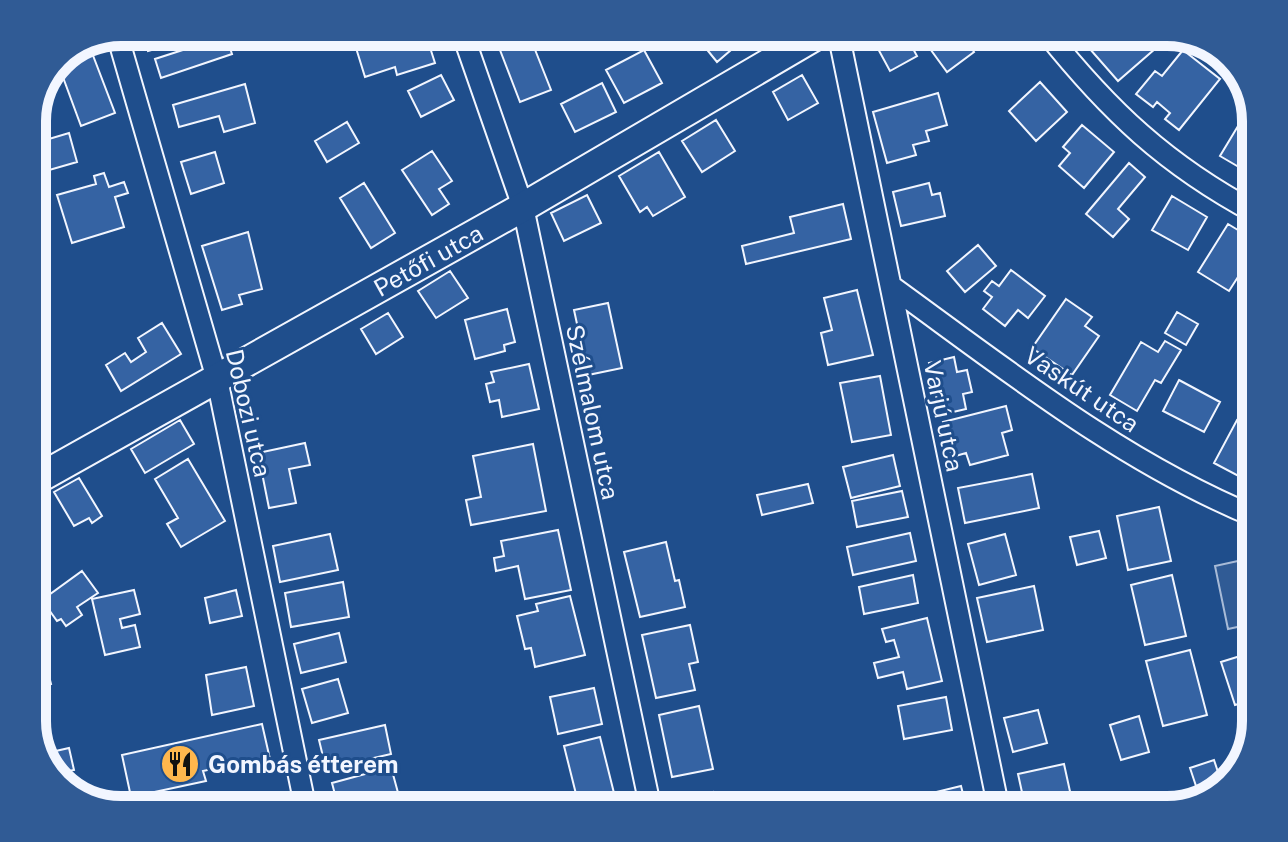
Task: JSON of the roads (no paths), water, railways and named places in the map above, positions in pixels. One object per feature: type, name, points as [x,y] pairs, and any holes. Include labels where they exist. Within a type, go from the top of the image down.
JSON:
[{"type":"main road","name":"Petőfi utca","points":[[46,474],[523,207],[798,46]]},
{"type":"street","name":"Dobozi utca","points":[[120,46],[217,379],[303,796]]},
{"type":"street","name":"Szélmalom utca","points":[[467,46],[523,207],[648,796]]},
{"type":"street","name":"Varjú utca","points":[[841,46],[996,796]]},
{"type":"street","points":[[1057,46],[1082,77],[1142,138],[1209,187],[1242,205]]},
{"type":"street","name":"Vaskút utca","points":[[891,286],[1057,405],[1125,449],[1242,511]]},
{"type":"place","name":"Gombás étterem","points":[[180,764]]}]
